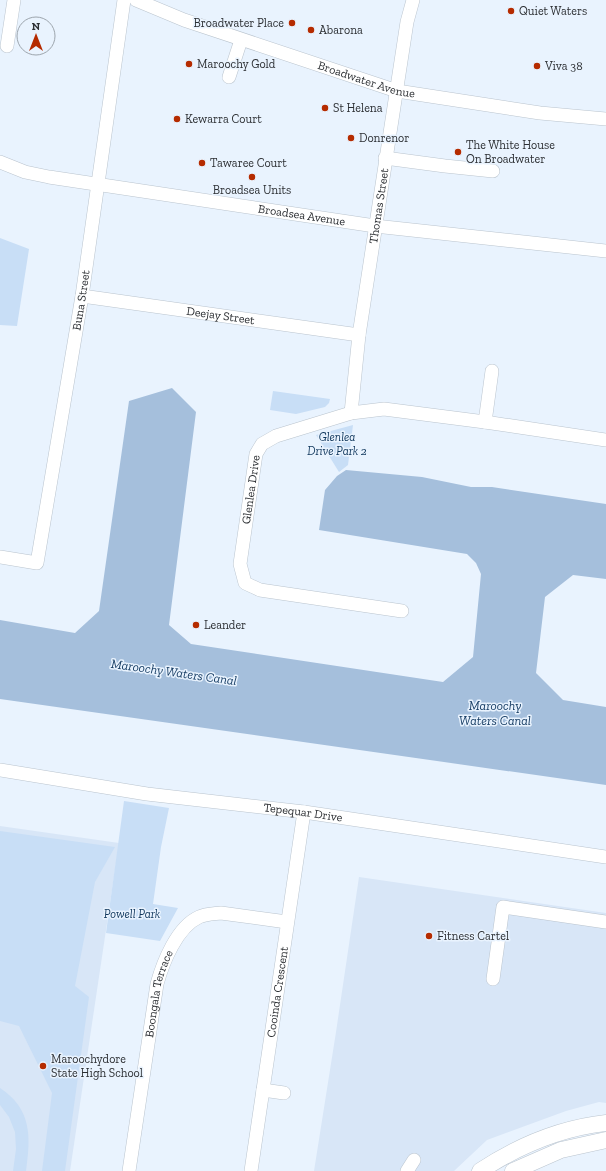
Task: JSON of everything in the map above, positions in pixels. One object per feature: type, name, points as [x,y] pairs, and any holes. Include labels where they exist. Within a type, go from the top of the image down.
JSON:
[{"type":"main road","points":[[480,1171],[511,1152],[550,1136],[586,1126],[606,1123]]},
{"type":"main road","points":[[512,1171],[561,1150],[606,1140]]},
{"type":"street","points":[[7,46],[14,0]]},
{"type":"street","name":"Buna Street","points":[[0,557],[37,563],[82,296],[124,0]]},
{"type":"street","name":"Broadwater Avenue","points":[[136,0],[184,20],[241,40],[396,91],[540,113],[606,119]]},
{"type":"street","name":"Thomas Street","points":[[351,413],[359,335],[385,158],[407,22],[413,0]]},
{"type":"street","points":[[229,77],[241,40]]},
{"type":"street","points":[[385,158],[493,171]]},
{"type":"street","name":"Broadsea Avenue","points":[[0,162],[25,172],[49,177],[375,226],[606,251]]},
{"type":"street","name":"Deejay Street","points":[[82,296],[359,335]]},
{"type":"street","points":[[485,422],[492,371]]},
{"type":"street","name":"Glenlea Drive","points":[[402,611],[260,590],[245,583],[240,564],[256,454],[262,444],[276,436],[351,413],[384,409],[606,440]]},
{"type":"street","name":"Tepequar Drive","points":[[0,770],[147,794],[304,812],[606,857]]},
{"type":"street","name":"Cooinda Crescent","points":[[251,1171],[304,812]]},
{"type":"street","points":[[493,979],[503,907],[606,922]]},
{"type":"street","name":"Boongala Terrace","points":[[129,1171],[157,984],[161,971],[175,941],[187,926],[199,917],[210,914],[221,913],[287,922]]},
{"type":"street","points":[[263,1090],[284,1093]]},
{"type":"street","points":[[407,1171],[414,1160],[415,1171]]},
{"type":"shaded area","name":"Maroochydore State High School","points":[[0,826],[119,843],[70,1171],[0,1171]]},
{"type":"shaded area","points":[[359,877],[606,913],[606,1103],[599,1102],[566,1111],[487,1140],[454,1171],[314,1171]]},
{"type":"green space","points":[[0,238],[29,249],[17,326],[0,325]]},
{"type":"green space","points":[[273,391],[330,399],[329,403],[325,407],[296,414],[270,410]]},
{"type":"green space","name":"Glenlea Drive Park 2","points":[[353,425],[348,465],[339,472],[316,435]]},
{"type":"green space","name":"Powell Park","points":[[124,801],[169,808],[161,847],[153,904],[178,908],[160,941],[106,933]]},
{"type":"green space","name":"Maroochydore State High School","points":[[0,831],[115,847],[95,882],[75,986],[89,997],[65,1171],[42,1171],[52,1093],[19,1026],[0,1021]]},
{"type":"green space","points":[[0,1088],[11,1096],[24,1115],[27,1125],[29,1147],[26,1171],[13,1171],[16,1149],[15,1132],[9,1117],[0,1105]]},
{"type":"water","name":"Maroochy Waters Canal","points":[[172,388],[196,412],[169,625],[191,644],[443,682],[473,657],[481,574],[476,563],[467,554],[319,530],[325,490],[337,476],[346,470],[422,477],[471,487],[492,487],[606,504],[606,579],[573,575],[545,597],[536,673],[563,700],[606,707],[606,785],[0,699],[0,620],[75,633],[99,611],[129,401]]},
{"type":"place","name":"Quiet Waters","points":[[511,11]]},
{"type":"place","name":"Broadwater Place","points":[[292,23]]},
{"type":"place","name":"Abarona","points":[[311,30]]},
{"type":"place","name":"Maroochy Gold","points":[[189,64]]},
{"type":"place","name":"Viva 38","points":[[537,66]]},
{"type":"place","name":"St Helena","points":[[325,108]]},
{"type":"place","name":"Kewarra Court","points":[[177,119]]},
{"type":"place","name":"Donrenor","points":[[351,138]]},
{"type":"place","name":"The White House On Broadwater","points":[[458,152]]},
{"type":"place","name":"Tawaree Court","points":[[202,163]]},
{"type":"place","name":"Broadsea Units","points":[[252,177]]},
{"type":"place","name":"Leander","points":[[196,625]]},
{"type":"place","name":"Fitness Cartel","points":[[429,936]]},
{"type":"place","name":"Maroochydore State High School","points":[[43,1066]]}]
